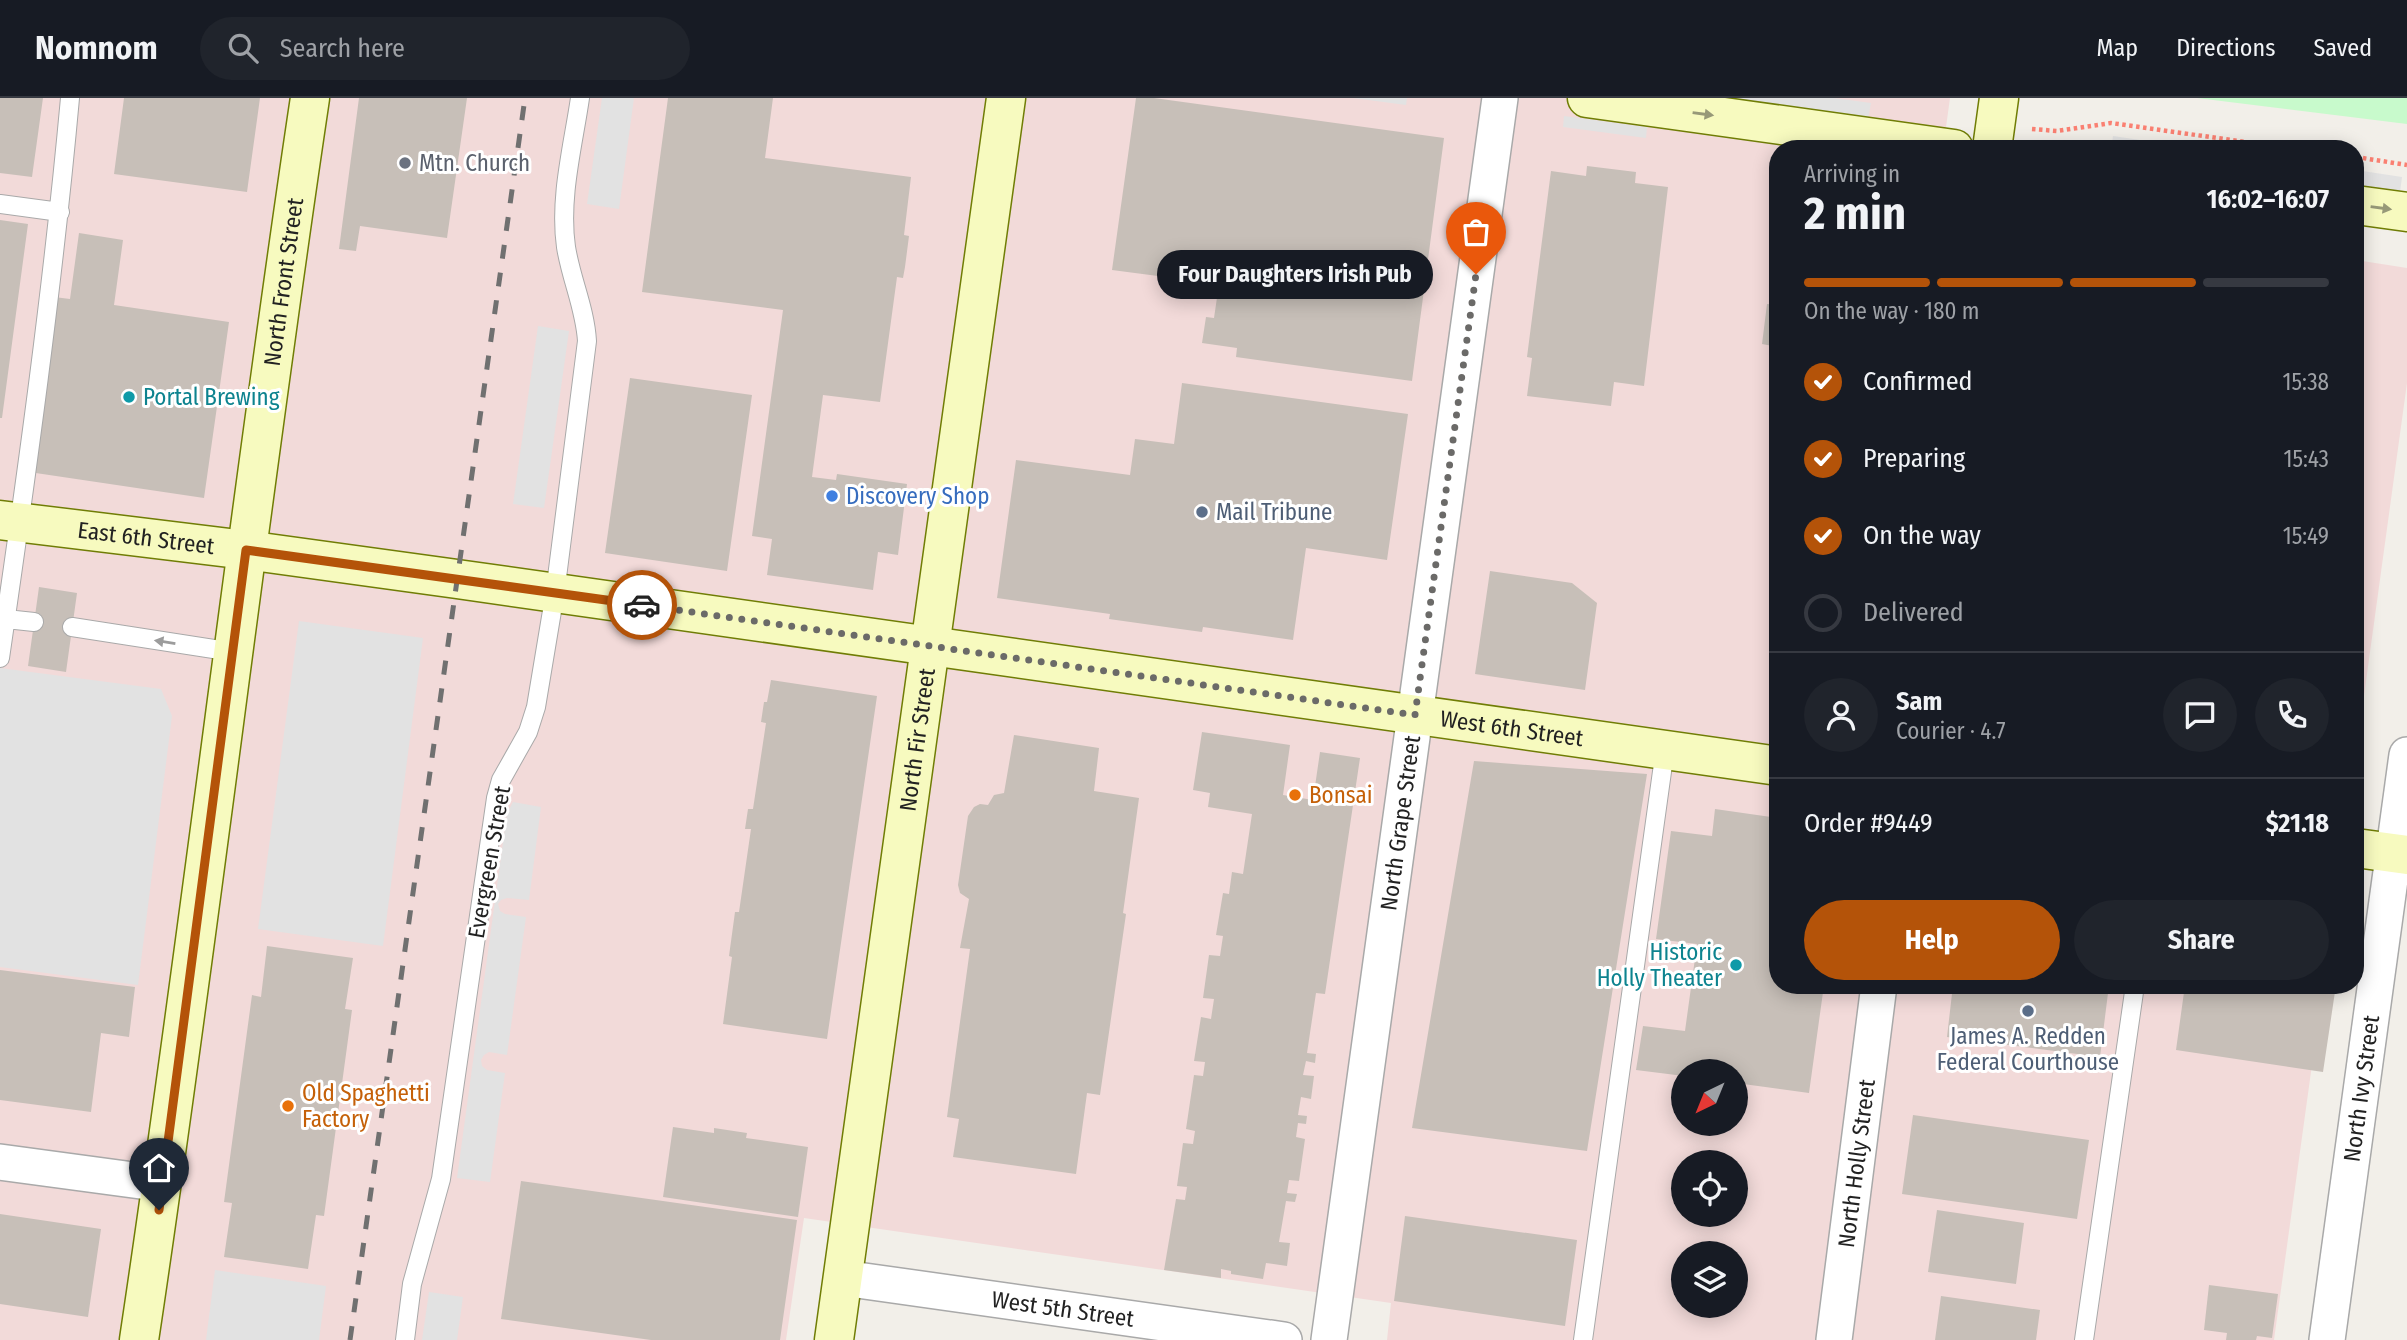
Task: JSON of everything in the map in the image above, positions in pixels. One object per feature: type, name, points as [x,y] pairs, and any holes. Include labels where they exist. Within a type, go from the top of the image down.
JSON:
[{"type":"street","name":"North Front Street","points":[[139,1340],[163,1184],[246,550],[310,98]]},
{"type":"street","name":"North Fir Street","points":[[834,1340],[1006,98]]},
{"type":"street","name":"North Grape Street","points":[[1329,1340],[1500,98]]},
{"type":"street","points":[[1587,98],[1889,140]]},
{"type":"street","points":[[1993,140],[1999,98]]},
{"type":"street","points":[[2364,206],[2407,212]]},
{"type":"street","name":"East 6th Street","points":[[10,522],[457,579]]},
{"type":"street","name":"West 6th Street","points":[[457,579],[1769,765]]},
{"type":"street","name":"North Ivy Street","points":[[2327,1340],[2400,854],[2407,755]]},
{"type":"street","points":[[2364,849],[2400,854]]},
{"type":"street","name":"North Holly Street","points":[[1834,1340],[1878,994]]},
{"type":"street","points":[[0,1162],[163,1184]]},
{"type":"street","name":"West 5th Street","points":[[842,1278],[1284,1340]]},
{"type":"lane","points":[[0,658],[6,619],[10,522],[60,212],[71,98]]},
{"type":"lane","name":"Evergreen Street","points":[[405,1340],[412,1284],[441,1179],[496,797],[501,780],[528,732],[536,706],[555,593],[587,341],[585,318],[568,257],[564,209],[580,98]]},
{"type":"lane","points":[[0,204],[60,212]]},
{"type":"lane","points":[[6,619],[34,622]]},
{"type":"lane","points":[[72,627],[233,652]]},
{"type":"lane","points":[[1583,1340],[1665,750]]},
{"type":"lane","points":[[2084,1340],[2134,994]]},
{"type":"path","points":[[2041,130],[2057,131],[2111,123],[2231,140]]},
{"type":"path","points":[[2364,158],[2407,164]]},
{"type":"shaded area","points":[[0,98],[1950,98],[1944,140],[1769,140],[1769,994],[2322,994],[2274,1340],[1387,1340],[1391,1303],[804,1218],[786,1340],[0,1340]]},
{"type":"shaded area","points":[[602,98],[634,98],[619,209],[587,204]]},
{"type":"shaded area","points":[[1353,98],[1407,98],[1406,105]]},
{"type":"shaded area","points":[[1724,98],[1834,98],[1871,103],[1868,119]]},
{"type":"shaded area","points":[[1564,116],[1647,127],[1646,138],[1563,127]]},
{"type":"shaded area","points":[[2113,136],[2140,140],[2112,140]]},
{"type":"shaded area","points":[[2364,171],[2402,177],[2400,192],[2364,187]]},
{"type":"shaded area","points":[[2364,261],[2407,268],[2407,383],[2364,696]]},
{"type":"shaded area","points":[[538,326],[569,331],[544,508],[513,504]]},
{"type":"shaded area","points":[[299,621],[423,638],[383,946],[258,929]]},
{"type":"shaded area","points":[[0,668],[161,689],[172,716],[138,985],[0,967]]},
{"type":"shaded area","points":[[513,802],[541,807],[529,900],[507,898],[498,904],[500,911],[505,914],[526,917],[507,1055],[489,1052],[481,1060],[482,1066],[487,1070],[505,1073],[490,1182],[457,1178],[507,813]]},
{"type":"shaded area","points":[[215,1270],[326,1286],[319,1340],[206,1340]]},
{"type":"shaded area","points":[[429,1292],[463,1297],[457,1340],[422,1340]]},
{"type":"green space","points":[[2197,98],[2407,98],[2407,124]]},
{"type":"building","points":[[0,98],[43,98],[32,177],[0,173]]},
{"type":"building","points":[[124,98],[260,98],[247,192],[114,174]]},
{"type":"building","name":"Mtn. Church","points":[[359,98],[467,98],[447,238],[360,226],[356,251],[339,249]]},
{"type":"building","points":[[668,98],[773,98],[765,158],[911,177],[904,235],[909,236],[905,267],[903,278],[897,277],[880,402],[823,395],[812,477],[836,480],[837,474],[907,484],[898,555],[878,552],[873,590],[767,575],[772,539],[752,536],[783,310],[642,292]]},
{"type":"building","points":[[1136,98],[1154,98],[1444,138],[1412,381],[1236,357],[1237,348],[1202,343],[1206,317],[1214,318],[1219,284],[1112,270]]},
{"type":"building","points":[[1587,166],[1636,172],[1635,183],[1668,187],[1644,386],[1614,382],[1611,406],[1527,396],[1532,358],[1527,357],[1551,171],[1586,176]]},
{"type":"building","points":[[0,220],[28,224],[2,418],[0,418]]},
{"type":"building","name":"Portal Brewing","points":[[79,233],[123,240],[114,305],[229,322],[204,498],[29,472],[54,297],[70,299]]},
{"type":"building","points":[[1767,304],[1769,304],[1769,345],[1762,344]]},
{"type":"building","points":[[630,378],[752,395],[727,571],[605,553]]},
{"type":"building","name":"Mail Tribune","points":[[1182,383],[1408,414],[1387,560],[1306,548],[1293,640],[1203,627],[1202,632],[1109,619],[1110,614],[997,598],[1016,460],[1130,475],[1135,439],[1174,444]]},
{"type":"building","points":[[1490,571],[1572,583],[1597,603],[1585,690],[1475,674]]},
{"type":"building","points":[[39,587],[77,593],[66,672],[28,666]]},
{"type":"building","points":[[771,680],[877,696],[827,1039],[723,1024],[735,912],[739,912],[751,829],[745,829],[748,809],[753,809],[766,723],[761,722]]},
{"type":"building","points":[[1202,732],[1290,745],[1283,795],[1313,800],[1320,752],[1360,758],[1325,994],[1316,993],[1307,1053],[1316,1054],[1315,1063],[1306,1061],[1303,1075],[1314,1076],[1311,1099],[1301,1097],[1298,1115],[1307,1116],[1306,1124],[1298,1123],[1296,1137],[1305,1139],[1299,1181],[1289,1180],[1287,1193],[1297,1194],[1295,1202],[1286,1201],[1279,1242],[1290,1243],[1287,1266],[1266,1263],[1263,1279],[1231,1274],[1231,1271],[1221,1269],[1221,1278],[1164,1270],[1176,1199],[1185,1200],[1187,1187],[1177,1186],[1183,1143],[1193,1144],[1195,1131],[1186,1129],[1194,1075],[1203,1076],[1205,1062],[1194,1061],[1201,1017],[1211,1019],[1214,999],[1203,998],[1209,955],[1220,956],[1223,936],[1216,935],[1223,893],[1229,894],[1232,872],[1243,874],[1252,814],[1208,807],[1210,793],[1193,790]]},
{"type":"building","points":[[1014,735],[1099,748],[1094,791],[1139,798],[1123,913],[1126,914],[1100,1095],[1087,1093],[1076,1174],[953,1157],[959,1119],[947,1117],[970,949],[960,948],[969,899],[960,893],[958,885],[968,816],[974,807],[980,804],[988,805],[994,795],[1004,793]]},
{"type":"building","points":[[1474,761],[1647,774],[1587,1151],[1412,1128]]},
{"type":"building","name":"Historic Holly Theater","points":[[1715,809],[1769,817],[1769,994],[1823,994],[1809,1093],[1748,1085],[1748,1059],[1671,1059],[1671,1074],[1636,1070],[1643,1026],[1685,1031],[1697,944],[1656,939],[1671,831],[1712,836]]},
{"type":"building","name":"Old Spaghetti Factory","points":[[267,946],[353,958],[345,1009],[352,1010],[324,1216],[316,1215],[308,1269],[224,1257],[232,1203],[224,1202],[252,995],[261,997]]},
{"type":"building","points":[[0,970],[135,987],[129,1037],[101,1033],[91,1112],[0,1100]]},
{"type":"building","name":"James A. Redden Federal Courthouse","points":[[1952,994],[2108,994],[2100,1057],[1947,1037]]},
{"type":"building","points":[[2184,994],[2335,994],[2323,1072],[2176,1050]]},
{"type":"building","points":[[1913,1115],[2089,1140],[2077,1219],[1902,1194]]},
{"type":"building","points":[[673,1127],[714,1133],[714,1128],[747,1133],[746,1138],[808,1147],[798,1217],[663,1197]]},
{"type":"building","points":[[521,1181],[797,1220],[780,1340],[651,1340],[501,1319]]},
{"type":"building","points":[[1937,1210],[2024,1223],[2016,1284],[1928,1272]]},
{"type":"building","points":[[0,1214],[101,1229],[88,1317],[0,1304]]},
{"type":"building","points":[[1405,1216],[1577,1240],[1565,1326],[1394,1301]]},
{"type":"building","points":[[2209,1285],[2278,1294],[2272,1338],[2257,1336],[2256,1340],[2226,1340],[2227,1333],[2204,1330]]},
{"type":"building","points":[[1941,1296],[2040,1310],[2036,1340],[1935,1340]]},
{"type":"railway","points":[[350,1340],[525,98]]},
{"type":"way so far","points":[[642,605],[1415,715],[1476,274]]},
{"type":"place","name":"Mtn. Church","points":[[405,163]]},
{"type":"place","name":"Four Daughters Irish Pub","points":[[1476,274]]},
{"type":"place","name":"Portal Brewing","points":[[129,397]]},
{"type":"place","name":"Discovery Shop","points":[[832,496]]},
{"type":"place","name":"Mail Tribune","points":[[1202,512]]},
{"type":"place","name":"Bonsai","points":[[1295,795]]},
{"type":"place","name":"Historic Holly Theater","points":[[1736,965]]},
{"type":"place","name":"James A. Redden Federal Courthouse","points":[[2028,1011]]},
{"type":"place","name":"Old Spaghetti Factory","points":[[288,1106]]},
{"type":"route","points":[[159,1210],[246,550],[642,605]]}]
